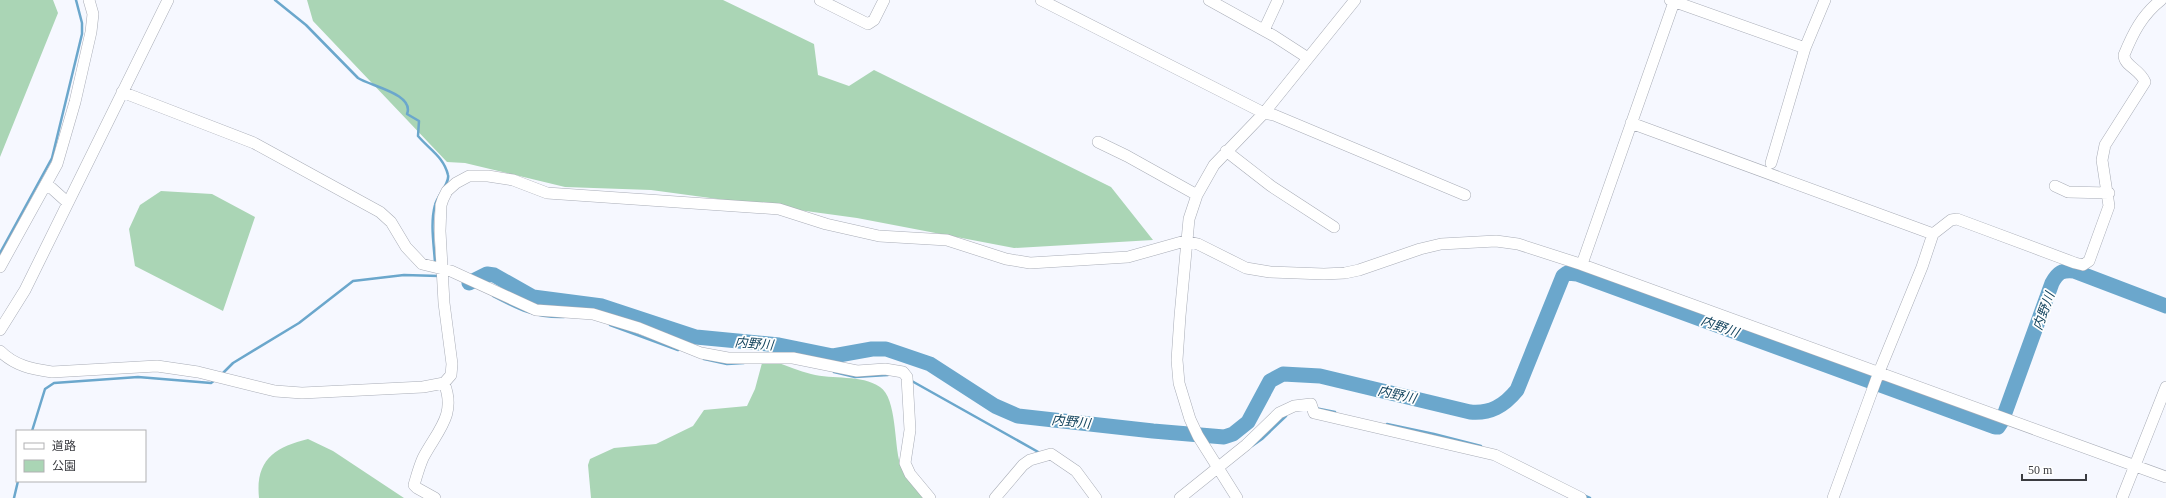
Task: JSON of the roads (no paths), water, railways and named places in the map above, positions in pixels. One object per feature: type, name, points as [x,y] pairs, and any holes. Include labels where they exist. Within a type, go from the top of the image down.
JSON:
[{"type":"street","points":[[0,267],[57,164],[75,102],[92,23],[93,14],[89,0]]},
{"type":"street","points":[[0,330],[25,290],[67,202],[168,0]]},
{"type":"street","points":[[820,0],[868,24],[874,20],[884,0]]},
{"type":"street","points":[[1042,0],[1264,113],[1274,114],[1465,195]]},
{"type":"street","points":[[1209,0],[1264,30],[1308,58]]},
{"type":"street","points":[[1264,30],[1278,0]]},
{"type":"street","points":[[1237,498],[1190,419],[1179,383],[1177,360],[1185,241],[1189,219],[1197,195],[1214,165],[1264,113],[1355,0]]},
{"type":"street","points":[[1771,163],[1805,48],[1825,0]]},
{"type":"street","points":[[1833,498],[1879,372],[1922,267],[1933,234],[1951,220],[1957,219],[2083,265],[2091,258],[2109,206],[2102,160],[2105,145],[2145,82],[2142,74],[2127,64],[2124,55],[2138,24],[2149,10],[2161,0]]},
{"type":"street","points":[[1580,264],[1582,264],[1672,1],[1805,48]]},
{"type":"street","points":[[122,92],[254,143],[310,176],[374,208],[391,222],[406,247],[422,264],[432,268],[442,268],[461,275],[536,310],[593,314],[639,328],[655,336],[707,354],[736,359],[793,358],[858,372],[886,369],[903,372],[907,377],[910,422],[905,463],[910,474],[930,498]]},
{"type":"street","points":[[1631,123],[1933,234]]},
{"type":"street","points":[[1098,142],[1127,156],[1197,195]]},
{"type":"street","points":[[1226,151],[1271,186],[1334,227]]},
{"type":"street","points":[[0,351],[23,366],[52,372],[157,366],[198,372],[275,391],[287,392],[348,392],[422,387],[444,383],[450,375],[452,364],[442,268],[440,205],[447,191],[462,179],[474,176],[488,176],[512,180],[547,193],[778,209],[826,224],[879,236],[938,238],[1006,259],[1030,263],[1128,257],[1185,241],[1198,244],[1246,268],[1270,272],[1345,273],[1441,244],[1496,241],[1518,244],[1580,264],[2166,477]]},
{"type":"street","points":[[47,184],[67,202]]},
{"type":"street","points":[[2055,186],[2068,192],[2108,193]]},
{"type":"street","points":[[436,498],[414,485],[422,459],[444,424],[449,409],[450,400],[444,383]]},
{"type":"street","points":[[2122,498],[2166,387]]},
{"type":"street","points":[[1180,498],[1217,466],[1256,436],[1279,413],[1294,406],[1310,404],[1314,413],[1495,455],[1582,498]]},
{"type":"street","points":[[995,498],[1030,460],[1051,454],[1076,471],[1096,498]]},
{"type":"waterway","points":[[0,253],[52,158],[82,34],[82,23],[76,0]]},
{"type":"waterway","points":[[275,0],[306,25],[358,78],[398,96],[408,107],[407,114],[419,121],[418,136],[440,158],[448,175],[447,182],[436,201],[434,212],[433,234],[435,263]]},
{"type":"waterway","name":"内野川","points":[[469,283],[487,274],[494,275],[533,297],[602,306],[696,337],[779,345],[833,356],[872,349],[886,349],[930,364],[995,406],[1018,416],[1153,431],[1224,437],[1233,434],[1248,422],[1270,381],[1283,374],[1320,376],[1470,412],[1484,412],[1496,408],[1502,405],[1517,390],[1563,276],[1567,273],[1577,274],[1995,427],[1998,427],[2002,421],[2052,283],[2058,274],[2063,271],[2074,271],[2166,306]]},
{"type":"waterway","points":[[222,374],[233,363],[299,323],[353,281],[404,275],[439,276]]},
{"type":"waterway","points":[[493,296],[527,312],[544,316],[564,317]]},
{"type":"waterway","points":[[610,325],[678,350]]},
{"type":"waterway","points":[[704,359],[727,364],[744,363]]},
{"type":"waterway","points":[[834,372],[855,377],[888,375]]},
{"type":"waterway","points":[[32,430],[45,389],[54,383],[138,377],[211,383],[215,380]]},
{"type":"waterway","points":[[910,380],[1040,453]]},
{"type":"waterway","points":[[1315,408],[1335,412]]},
{"type":"waterway","points":[[1252,446],[1262,439],[1286,416]]},
{"type":"waterway","points":[[1387,424],[1481,446]]},
{"type":"waterway","points":[[14,498],[18,482]]},
{"type":"waterway","points":[[1583,495],[1590,498]]}]
